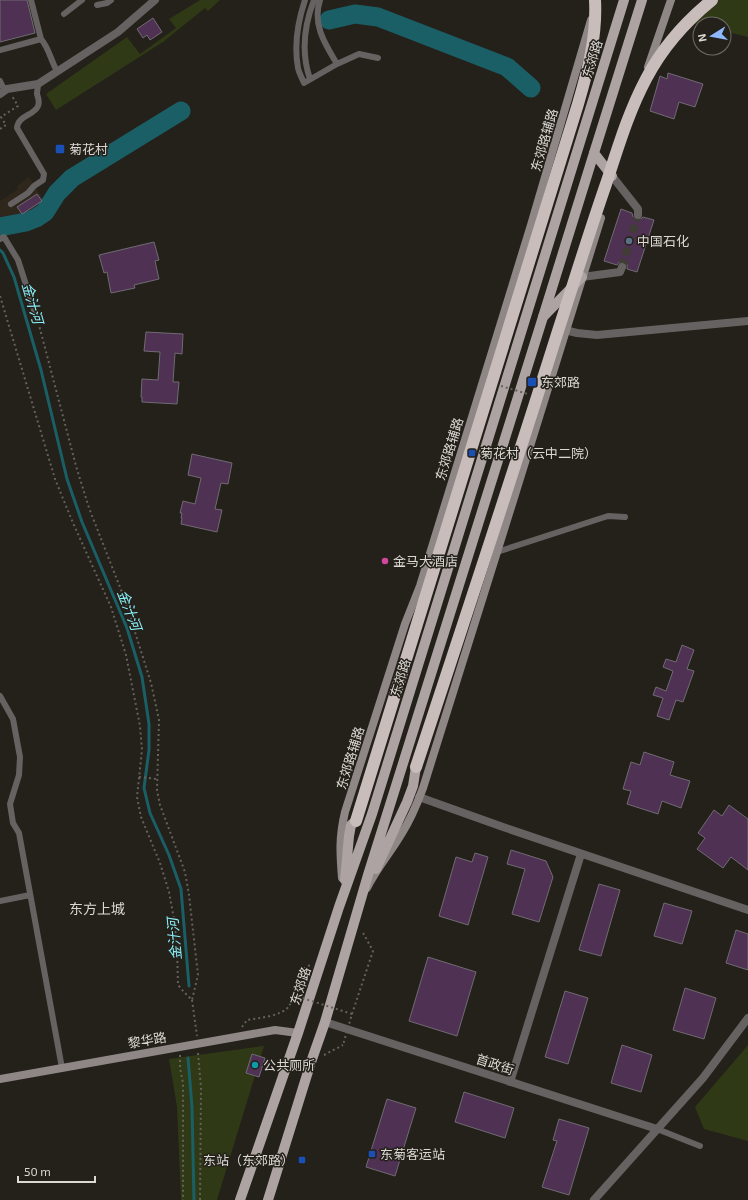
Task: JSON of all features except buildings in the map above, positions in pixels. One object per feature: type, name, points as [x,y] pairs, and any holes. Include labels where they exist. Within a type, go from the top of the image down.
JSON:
[{"type":"highway","points":[[356,821],[578,104],[590,61],[594,38],[596,0]]},
{"type":"highway","points":[[416,767],[628,118],[646,79],[661,54],[676,35],[712,0]]},
{"type":"main road","name":"东郊路辅路","points":[[340,907],[343,889],[340,837],[346,812],[405,624],[420,586],[529,232],[596,0]]},
{"type":"main road","name":"东郊路","points":[[240,1200],[372,814],[624,0]]},
{"type":"main road","points":[[268,1200],[325,1022],[356,915],[642,0]]},
{"type":"main road","points":[[356,915],[368,886],[402,833],[419,797],[553,374],[612,176],[671,0]]},
{"type":"main road","points":[[594,153],[612,176]]},
{"type":"main road","points":[[543,317],[582,277]]},
{"type":"main road","points":[[356,915],[369,882],[407,802],[413,786],[416,767]]},
{"type":"main road","points":[[340,907],[344,886],[350,830],[351,825],[356,821]]},
{"type":"main road","name":"黎华路","points":[[0,1079],[275,1030],[298,1032]]},
{"type":"street","points":[[5,93],[7,89],[38,84],[118,32],[155,0]]},
{"type":"street","points":[[612,176],[638,209],[638,215]]},
{"type":"street","points":[[582,277],[620,272],[622,267]]},
{"type":"street","points":[[566,330],[577,333],[597,335],[748,321]]},
{"type":"street","points":[[419,797],[581,854],[748,910]]},
{"type":"street","points":[[510,1082],[581,854]]},
{"type":"street","points":[[594,1200],[703,1078],[748,1018]]},
{"type":"street","name":"首政街","points":[[325,1022],[657,1129]]},
{"type":"lane","points":[[31,0],[41,39],[46,45],[57,72]]},
{"type":"lane","points":[[64,14],[82,0]]},
{"type":"lane","points":[[97,5],[107,3],[111,0]]},
{"type":"lane","points":[[304,0],[298,26],[297,47],[298,69],[304,83],[337,64],[359,54],[378,58]]},
{"type":"lane","points":[[310,79],[306,68],[305,38],[307,22],[314,0]]},
{"type":"lane","points":[[320,0],[318,13],[320,31],[325,44],[337,64]]},
{"type":"lane","points":[[0,50],[41,39]]},
{"type":"lane","points":[[0,81],[5,93]]},
{"type":"lane","points":[[11,204],[28,193],[44,178],[44,174],[17,128],[20,120],[39,106],[37,94],[38,84]]},
{"type":"lane","points":[[2,238],[18,260],[37,319]]},
{"type":"lane","points":[[497,552],[608,516],[624,517]]},
{"type":"lane","points":[[0,696],[13,719],[20,756],[19,775],[10,804],[13,823],[19,833],[62,1068]]},
{"type":"lane","points":[[0,901],[30,895]]},
{"type":"lane","points":[[657,1129],[700,1146]]},
{"type":"path","points":[[0,129],[6,125],[1,117],[18,106],[5,93]]},
{"type":"path","points":[[0,296],[55,479],[73,524],[111,607],[126,655],[140,726],[142,750],[137,797],[141,817],[160,863],[169,892],[177,947],[178,985],[192,1000]]},
{"type":"path","points":[[37,319],[76,466],[89,508],[125,600],[151,683],[159,720],[157,790],[160,805],[185,872],[198,975],[192,1000],[198,1044],[201,1088],[200,1200]]},
{"type":"path","points":[[501,386],[531,395]]},
{"type":"path","points":[[139,777],[157,779]]},
{"type":"path","points":[[311,1062],[343,1045],[373,951],[356,915]]},
{"type":"path","points":[[247,1020],[272,1015],[289,1007],[301,970]]},
{"type":"path","points":[[293,995],[352,1014]]},
{"type":"path","points":[[180,1046],[182,1083],[183,1200]]},
{"type":"shaded area","points":[[29,177],[45,202],[36,211],[22,217],[0,221],[0,201],[18,189],[17,186]]},
{"type":"green space","points":[[200,0],[220,0],[208,11],[205,8],[163,42],[56,110],[46,94],[127,37],[140,54],[176,28],[169,19]]},
{"type":"green space","points":[[713,0],[748,0],[748,37],[732,33],[732,16],[699,16]]},
{"type":"green space","points":[[748,1045],[748,1141],[704,1129],[695,1107]]},
{"type":"green space","points":[[264,1046],[217,1200],[181,1200],[177,1107],[169,1059]]},
{"type":"waterway","points":[[329,20],[355,14],[378,17],[507,67],[531,88]]},
{"type":"waterway","points":[[0,227],[26,222],[36,218],[45,212],[57,193],[72,178],[181,111]]},
{"type":"waterway","name":"金汁河","points":[[0,250],[3,253],[14,277],[41,370],[67,479],[82,522],[127,628],[142,677],[149,724],[149,750],[144,788],[150,813],[169,855],[181,889],[189,986]]},
{"type":"waterway","name":"金汁河","points":[[188,1058],[192,1107],[194,1200]]},
{"type":"tunnel","points":[[622,267],[638,215]]},
{"type":"place","name":"菊花村","points":[[60,149]]},
{"type":"place","name":"中国石化","points":[[629,241]]},
{"type":"place","name":"东郊路","points":[[532,382]]},
{"type":"place","name":"菊花村（云中二院）","points":[[472,453]]},
{"type":"place","name":"金马大酒店","points":[[385,561]]},
{"type":"place","name":"公共厕所","points":[[255,1065]]},
{"type":"place","name":"东菊客运站","points":[[372,1154]]},
{"type":"place","name":"东站（东郊路）","points":[[302,1160]]},
{"type":"district","name":"东方上城","points":[[97,908]]}]
